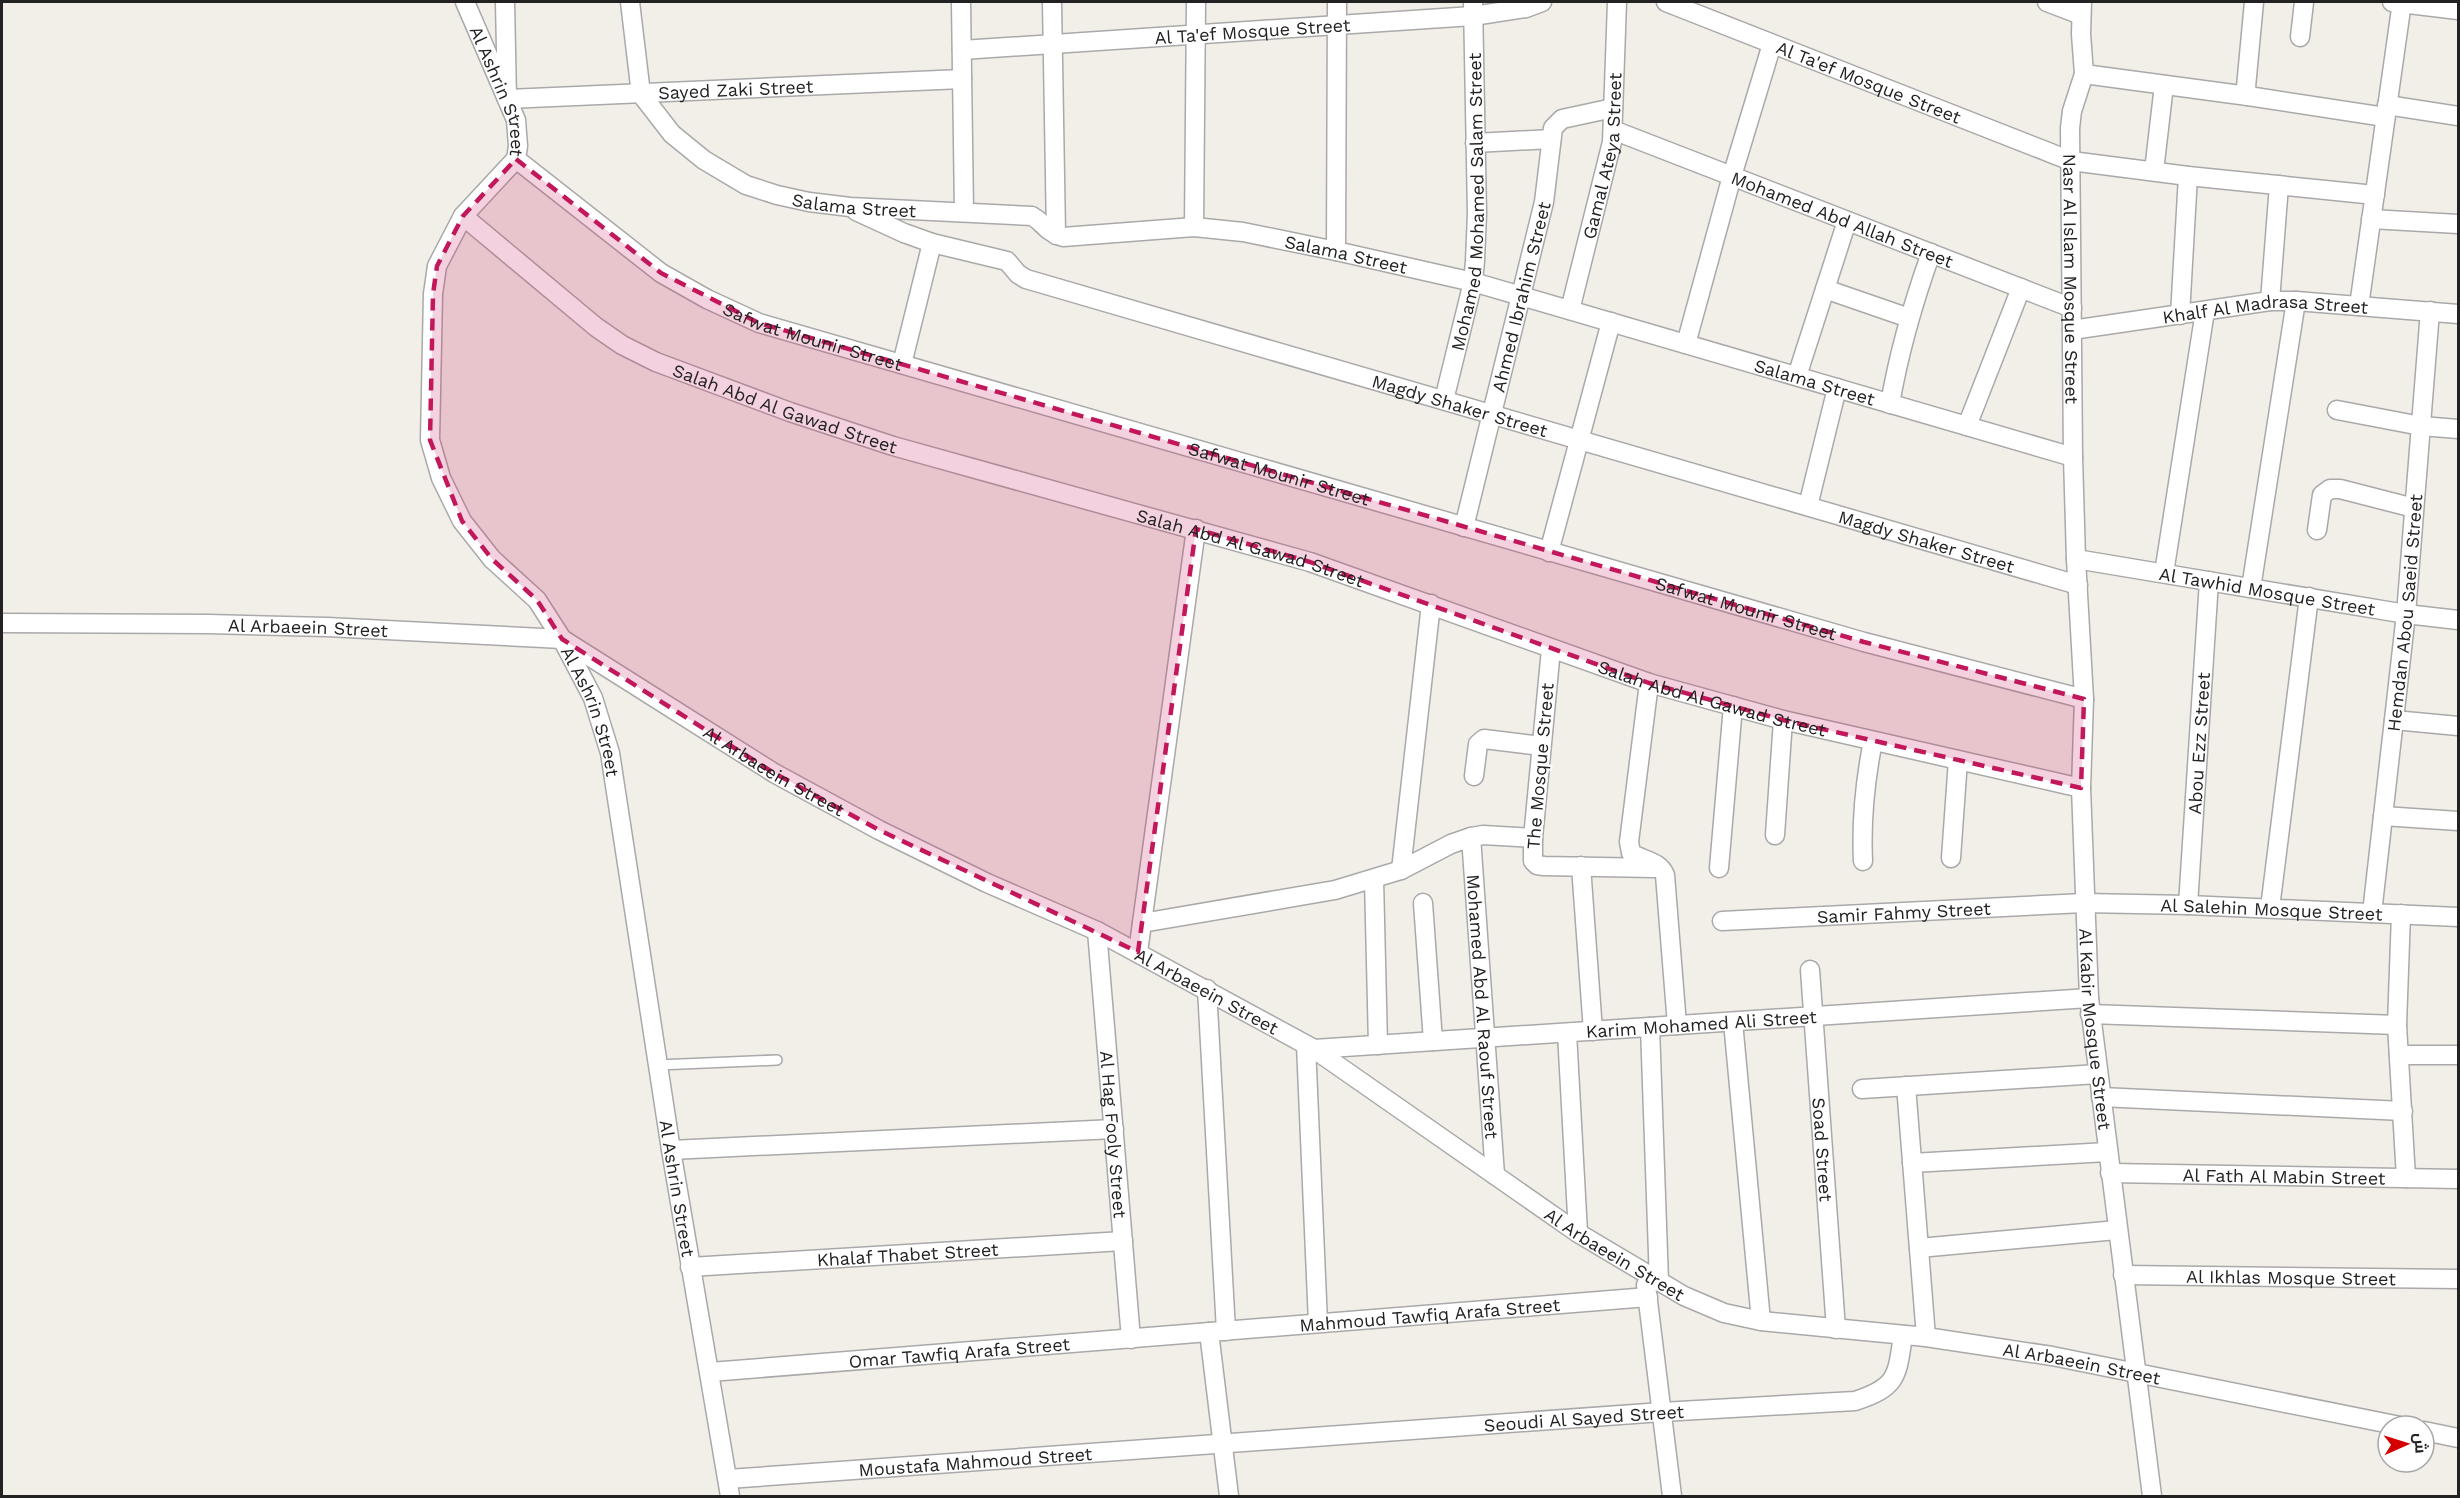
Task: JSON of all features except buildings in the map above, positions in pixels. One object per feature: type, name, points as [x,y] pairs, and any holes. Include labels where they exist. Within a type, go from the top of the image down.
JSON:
[{"type":"street","name":"Al Ashrin Street","points":[[465,2],[516,120],[518,146],[516,159],[463,216],[437,266],[433,294],[430,440],[441,478],[462,521],[492,559],[537,600],[562,639],[593,698],[610,753],[671,1150],[729,1488]]},
{"type":"street","points":[[505,2],[507,99]]},
{"type":"street","points":[[630,2],[641,94]]},
{"type":"street","points":[[961,2],[964,212]]},
{"type":"street","points":[[1052,2],[1056,235]]},
{"type":"street","points":[[1194,227],[1196,2]]},
{"type":"street","points":[[1336,251],[1337,2]]},
{"type":"street","name":"Al Ta'ef Mosque Street","points":[[962,50],[1337,25],[1473,9],[1526,8],[1542,2]]},
{"type":"street","name":"Gamal Ateya Street","points":[[1570,310],[1609,156],[1613,130],[1617,2]]},
{"type":"street","name":"Al Ta'ef Mosque Street","points":[[1666,2],[2071,160],[2188,176],[2374,195]]},
{"type":"street","points":[[2047,2],[2082,8]]},
{"type":"street","points":[[2248,96],[2246,87],[2254,2]]},
{"type":"street","points":[[2300,37],[2304,2]]},
{"type":"street","points":[[2359,306],[2386,111],[2398,2],[2458,10]]},
{"type":"street","name":"Nasr Al Islam Mosque Street","points":[[2076,559],[2071,160],[2072,111],[2084,74],[2082,8]]},
{"type":"street","name":"Mohamed Mohamed Salam Street","points":[[1444,400],[1473,282],[1477,222],[1473,9]]},
{"type":"street","points":[[1686,344],[1732,176],[1772,44]]},
{"type":"street","points":[[2084,74],[2248,96],[2386,111],[2458,116]]},
{"type":"street","name":"Sayed Zaki Street","points":[[507,99],[962,79]]},
{"type":"street","points":[[2154,171],[2164,85]]},
{"type":"street","name":"Salama Street","points":[[641,94],[672,134],[704,160],[746,185],[777,195],[850,207],[1032,216],[1038,219],[1048,231],[1056,235],[1071,237],[1194,227],[1243,232],[1473,282],[2073,457]]},
{"type":"street","points":[[1475,143],[1551,139],[1553,128],[1562,119],[1613,108]]},
{"type":"street","name":"Mohamed Abd Allah Street","points":[[1613,130],[2072,308]]},
{"type":"street","name":"Ahmed Ibrahim Street","points":[[1464,527],[1547,187],[1551,139]]},
{"type":"street","name":"Safwat Mounir Street","points":[[516,159],[661,273],[707,299],[759,323],[1864,642],[2085,699]]},
{"type":"street","points":[[2180,315],[2188,176]]},
{"type":"street","points":[[2270,301],[2278,185]]},
{"type":"street","name":"Magdy Shaker Street","points":[[850,207],[904,233],[932,243],[1007,261],[1018,274],[1026,279],[2078,585]]},
{"type":"street","name":"Salah Abd Al Gawad Street","points":[[463,216],[596,327],[622,345],[656,362],[790,412],[893,446],[1310,561],[1649,683],[1783,720],[2081,788]]},
{"type":"street","points":[[2371,219],[2458,224]]},
{"type":"street","points":[[1797,376],[1847,220]]},
{"type":"street","points":[[902,364],[932,243]]},
{"type":"street","points":[[1890,404],[1898,355],[1931,253]]},
{"type":"street","points":[[1967,426],[2020,288]]},
{"type":"street","points":[[1825,289],[1909,318]]},
{"type":"street","name":"Khalf Al Madrasa Street","points":[[2072,330],[2270,301],[2458,314]]},
{"type":"street","points":[[2251,588],[2296,301]]},
{"type":"street","points":[[2164,573],[2205,311]]},
{"type":"street","name":"Hemdan Abou Saeid Street","points":[[2372,913],[2406,614],[2430,311]]},
{"type":"street","points":[[1550,552],[1611,322]]},
{"type":"street","points":[[1808,506],[1837,388]]},
{"type":"street","points":[[2337,410],[2421,426],[2458,429]]},
{"type":"street","points":[[2317,530],[2322,495],[2330,489],[2340,489],[2414,508]]},
{"type":"street","points":[[1138,952],[1196,529]]},
{"type":"street","name":"Al Tawhid Mosque Street","points":[[2076,559],[2406,614],[2458,620]]},
{"type":"street","name":"Al Kabir Mosque Street","points":[[2076,559],[2085,699],[2081,788],[2090,1006],[2150,1496]]},
{"type":"street","name":"Abou Ezz Street","points":[[2188,905],[2209,581]]},
{"type":"street","points":[[2270,908],[2309,597]]},
{"type":"street","points":[[1401,870],[1431,604]]},
{"type":"street","name":"Al Arbaeein Street","points":[[2,623],[174,623],[327,627],[562,639],[774,773],[879,830],[1138,952],[1310,1047],[1651,1284],[1724,1313],[1761,1321],[1926,1337],[2052,1356],[2376,1421]]},
{"type":"street","name":"The Mosque Street","points":[[1551,649],[1533,838],[1533,861],[1537,865],[1662,868]]},
{"type":"street","points":[[1649,683],[1629,842],[1631,853],[1662,868],[1665,875],[1677,1025]]},
{"type":"street","points":[[1719,868],[1733,706]]},
{"type":"street","points":[[1775,835],[1783,720]]},
{"type":"street","points":[[2394,720],[2458,726]]},
{"type":"street","points":[[1474,776],[1478,744],[1484,739],[1541,746]]},
{"type":"street","points":[[1863,861],[1861,820],[1873,741]]},
{"type":"street","points":[[1951,858],[1958,760]]},
{"type":"street","points":[[2383,816],[2458,821]]},
{"type":"street","points":[[1142,923],[1335,891],[1401,870],[1451,844],[1472,837],[1484,835],[1533,838]]},
{"type":"street","name":"Mohamed Abd Al Raouf Street","points":[[1472,837],[1495,1175]]},
{"type":"street","points":[[1581,866],[1593,1031]]},
{"type":"street","points":[[1374,879],[1378,1045]]},
{"type":"street","points":[[1423,903],[1433,1041]]},
{"type":"street","name":"Al Salehin Mosque Street","points":[[2084,903],[2270,908],[2458,917]]},
{"type":"street","name":"Samir Fahmy Street","points":[[1722,921],[2084,903]]},
{"type":"street","points":[[2401,914],[2397,1025],[2406,1178]]},
{"type":"street","name":"Al Hag Fooly Street","points":[[1096,931],[1131,1339]]},
{"type":"street","name":"Soad Street","points":[[1810,970],[1836,1329]]},
{"type":"street","points":[[1207,989],[1222,1443],[1229,1497]]},
{"type":"street","name":"Karim Mohamed Ali Street","points":[[1310,1047],[1378,1045],[1813,1016],[2090,1006],[2397,1025]]},
{"type":"street","points":[[1732,1022],[1761,1321]]},
{"type":"street","points":[[1650,1027],[1651,1284],[1672,1497]]},
{"type":"street","points":[[1567,1032],[1578,1233]]},
{"type":"street","points":[[1310,1047],[1318,1323]]},
{"type":"street","points":[[2399,1055],[2458,1055]]},
{"type":"street","points":[[1862,1089],[2098,1074]]},
{"type":"street","points":[[1906,1086],[1926,1337]]},
{"type":"street","points":[[2101,1097],[2403,1111]]},
{"type":"street","points":[[671,1150],[1114,1129]]},
{"type":"street","points":[[1912,1162],[2108,1152]]},
{"type":"street","name":"Al Fath Al Mabin Street","points":[[2110,1173],[2458,1179]]},
{"type":"street","points":[[1919,1248],[2117,1230]]},
{"type":"street","name":"Khalaf Thabet Street","points":[[690,1267],[1123,1240]]},
{"type":"street","name":"Al Ikhlas Mosque Street","points":[[2123,1275],[2458,1279]]},
{"type":"street","name":"Mahmoud Tawfiq Arafa Street","points":[[1218,1332],[1318,1323],[1651,1284]]},
{"type":"street","name":"Omar Tawfiq Arafa Street","points":[[710,1372],[1218,1332]]},
{"type":"street","name":"Seoudi Al Sayed Street","points":[[1222,1443],[1662,1412],[1855,1401],[1872,1395],[1889,1385],[1898,1370],[1903,1335]]},
{"type":"street","points":[[2436,1433],[2458,1438]]},
{"type":"street","name":"Moustafa Mahmoud Street","points":[[729,1488],[1222,1443]]},
{"type":"lane","points":[[658,1065],[777,1060]]},
{"type":"highlighted area","points":[[516,159],[661,273],[759,323],[1864,642],[2084,699],[2081,788],[1783,720],[1649,683],[1310,562],[1196,529],[1138,952],[879,830],[774,773],[562,639],[537,600],[492,559],[462,521],[430,440],[433,294],[437,266],[463,216]]}]
